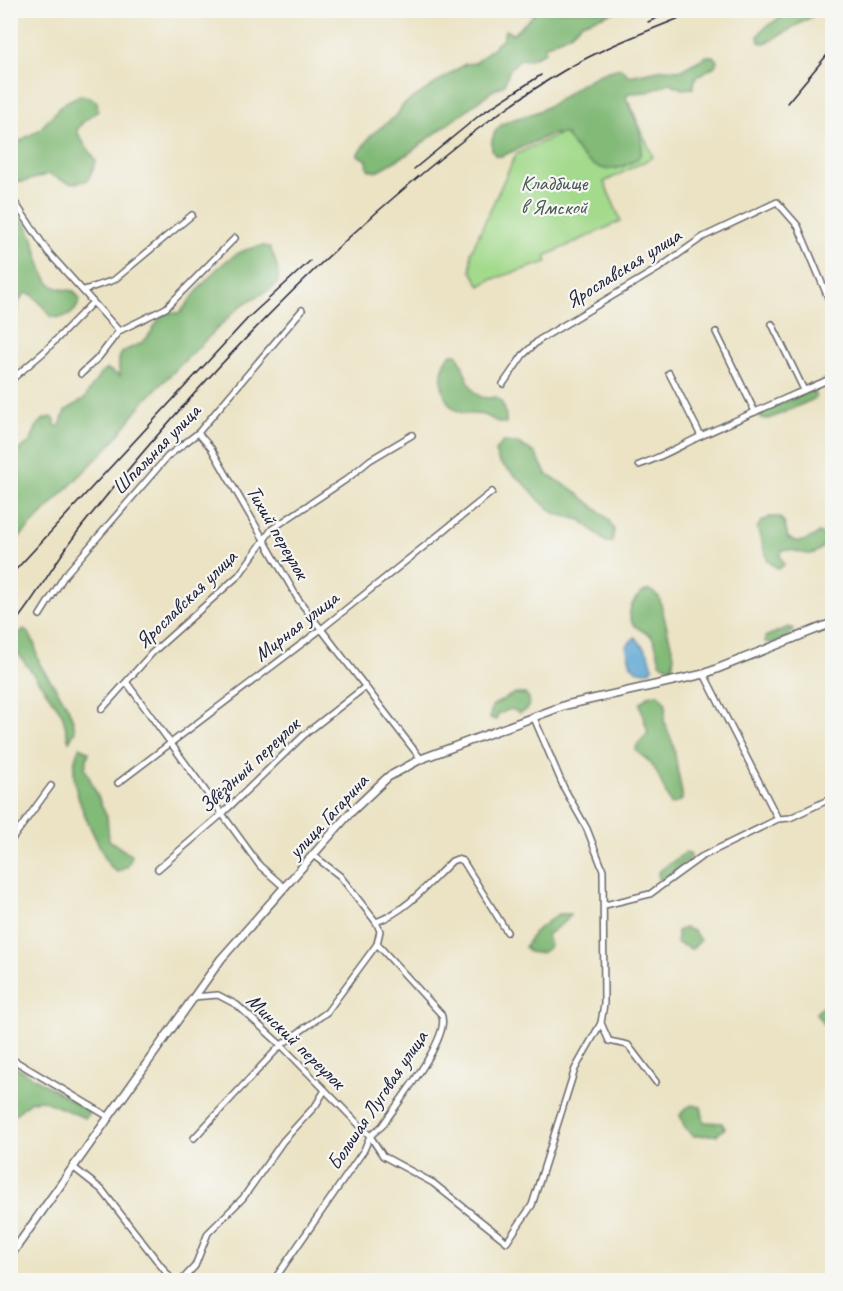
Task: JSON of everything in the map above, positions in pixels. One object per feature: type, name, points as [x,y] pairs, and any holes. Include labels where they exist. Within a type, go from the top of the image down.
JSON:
[{"type":"main road","name":"улица Гагарина","points":[[10,1256],[221,959],[373,789],[403,767],[421,759],[566,705],[704,674],[832,623]]},
{"type":"street","points":[[10,195],[48,252],[119,331]]},
{"type":"street","name":"Ярославская улица","points":[[504,384],[523,355],[539,340],[659,268],[703,237],[777,202],[798,226],[832,307]]},
{"type":"street","points":[[84,290],[114,280],[192,215]]},
{"type":"street","points":[[81,374],[99,357],[119,331],[166,308],[235,238]]},
{"type":"street","points":[[10,381],[44,352],[93,302]]},
{"type":"street","name":"Шпальная улица","points":[[40,615],[65,575],[168,456],[198,433],[302,310]]},
{"type":"street","points":[[772,324],[804,390]]},
{"type":"street","points":[[716,332],[754,412]]},
{"type":"street","points":[[669,373],[701,436]]},
{"type":"street","points":[[639,465],[668,455],[676,448],[701,436],[832,378]]},
{"type":"street","name":"Тихий переулок","points":[[198,433],[211,448],[263,543],[298,599],[421,759]]},
{"type":"street","name":"Ярославская улица","points":[[102,709],[152,653],[238,575],[272,529],[347,479],[370,460],[412,435]]},
{"type":"street","name":"Мирная улица","points":[[118,783],[320,630],[492,492]]},
{"type":"street","points":[[704,674],[778,819]]},
{"type":"street","points":[[127,683],[260,866],[284,887]]},
{"type":"street","name":"Звёздный переулок","points":[[158,869],[222,814],[304,735],[365,687]]},
{"type":"street","points":[[534,718],[564,788],[597,851],[603,870],[604,1004],[601,1023],[609,1041],[628,1045],[656,1082]]},
{"type":"street","points":[[10,842],[51,786]]},
{"type":"street","points":[[605,905],[638,898],[661,889],[701,857],[778,819],[790,818],[832,798]]},
{"type":"street","points":[[194,1138],[281,1045],[327,1012],[377,944],[380,931],[376,922],[340,876],[313,855]]},
{"type":"street","points":[[376,922],[403,907],[452,861],[457,859],[463,861],[507,932]]},
{"type":"street","name":"Большая Луговая улица","points":[[274,1281],[364,1150],[370,1136],[382,1126],[436,1045],[443,1027],[441,1014],[377,944]]},
{"type":"street","name":"Минский переулок","points":[[192,997],[218,995],[228,999],[281,1045],[370,1136],[383,1156],[434,1183],[507,1242],[532,1205],[575,1069],[601,1023]]},
{"type":"street","points":[[10,1058],[109,1118]]},
{"type":"street","points":[[182,1281],[195,1266],[208,1233],[243,1198],[283,1141],[316,1105],[325,1090]]},
{"type":"street","points":[[73,1167],[102,1190],[170,1280]]},
{"type":"green space","points":[[516,11],[617,11],[582,23],[570,34],[545,46],[545,52],[528,60],[520,59],[510,69],[504,85],[492,91],[409,153],[376,172],[368,169],[367,160],[357,155],[371,135],[397,115],[403,105],[465,64],[475,63],[503,39],[505,30],[513,34],[535,14],[516,13]]},
{"type":"green space","points":[[790,11],[821,11],[772,40],[759,42],[758,36],[763,29]]},
{"type":"green space","points":[[707,56],[713,56],[717,61],[715,66],[696,77],[693,88],[682,89],[670,83],[648,92],[629,93],[626,98],[640,131],[642,145],[639,156],[628,164],[617,168],[599,167],[584,157],[565,134],[552,134],[502,156],[496,156],[492,151],[494,134],[504,123],[539,111],[596,76],[621,68],[629,76],[664,69],[681,70]]},
{"type":"green space","points":[[80,95],[90,97],[97,102],[98,111],[83,122],[77,130],[96,162],[88,180],[77,183],[68,182],[49,174],[23,182],[13,181],[11,178],[11,146],[39,130],[64,103]]},
{"type":"green space","name":"Кладбище в Ямской","points":[[629,102],[653,157],[604,182],[621,221],[545,256],[547,262],[490,280],[480,286],[471,271],[471,252],[516,154]]},
{"type":"green space","points":[[11,212],[21,218],[28,227],[43,273],[48,281],[57,288],[74,291],[80,299],[70,314],[52,317],[33,295],[25,293],[19,301],[18,311],[11,318]]},
{"type":"green space","points":[[264,246],[270,248],[276,264],[277,283],[236,310],[147,398],[111,444],[11,546],[11,455],[30,442],[42,421],[51,417],[55,420],[55,426],[60,426],[65,411],[84,399],[101,373],[107,369],[120,376],[119,358],[122,353],[146,339],[166,312],[180,313],[216,270],[250,248]]},
{"type":"green space","points":[[451,354],[457,354],[474,391],[487,398],[496,397],[501,402],[506,423],[497,422],[484,415],[460,412],[448,402],[444,394],[442,376],[446,360]]},
{"type":"green space","points":[[809,392],[815,393],[816,398],[769,419],[760,418],[762,411]]},
{"type":"green space","points":[[503,442],[518,443],[535,453],[547,475],[574,490],[608,519],[614,530],[612,542],[606,542],[581,520],[556,514],[542,503],[526,485],[499,462],[495,451]]},
{"type":"green space","points":[[770,517],[779,517],[784,522],[788,538],[807,540],[819,533],[826,537],[826,543],[815,553],[810,554],[782,550],[780,556],[784,565],[778,569],[768,561],[757,528],[762,521]]},
{"type":"green space","points":[[650,590],[659,597],[674,656],[672,668],[660,663],[651,636],[635,626],[630,615],[635,599]]},
{"type":"green space","points":[[789,627],[794,629],[786,637],[777,641],[765,642],[765,637]]},
{"type":"green space","points":[[24,629],[32,639],[42,668],[70,713],[75,731],[69,741],[62,713],[14,648],[16,637]]},
{"type":"green space","points":[[513,694],[525,694],[529,698],[528,709],[520,713],[511,709],[498,714],[496,720],[490,718],[492,706]]},
{"type":"green space","points":[[659,694],[666,704],[664,721],[673,744],[682,794],[682,800],[671,805],[650,762],[636,751],[637,745],[648,733],[640,704],[648,696]]},
{"type":"green space","points":[[80,747],[89,752],[85,768],[107,817],[109,840],[132,856],[128,866],[117,872],[108,864],[76,791],[75,760]]},
{"type":"green space","points":[[685,853],[690,854],[691,857],[665,878],[659,880],[658,872]]},
{"type":"green space","points":[[558,914],[570,914],[567,920],[547,935],[550,946],[541,953],[529,952],[525,947],[534,932]]},
{"type":"green space","points":[[685,928],[694,931],[700,941],[692,949],[677,943],[677,931]]},
{"type":"green space","points":[[832,998],[832,1017],[823,1023],[816,1013]]},
{"type":"green space","points":[[11,1064],[86,1109],[89,1114],[85,1118],[42,1100],[31,1101],[13,1116],[11,1125]]},
{"type":"green space","points":[[692,1105],[701,1107],[704,1122],[722,1123],[725,1128],[717,1135],[694,1136],[685,1128],[680,1115]]},
{"type":"water","points":[[635,637],[648,653],[653,667],[650,671],[637,671],[631,665],[626,646]]},
{"type":"railway","points":[[648,22],[675,10]]},
{"type":"railway","points":[[10,629],[76,534],[189,399],[299,284],[377,212],[468,136],[540,85],[597,53],[699,10]]},
{"type":"railway","points":[[787,103],[832,49]]},
{"type":"railway","points":[[414,169],[481,114],[541,75]]},
{"type":"railway","points":[[10,576],[249,317],[310,261]]}]
